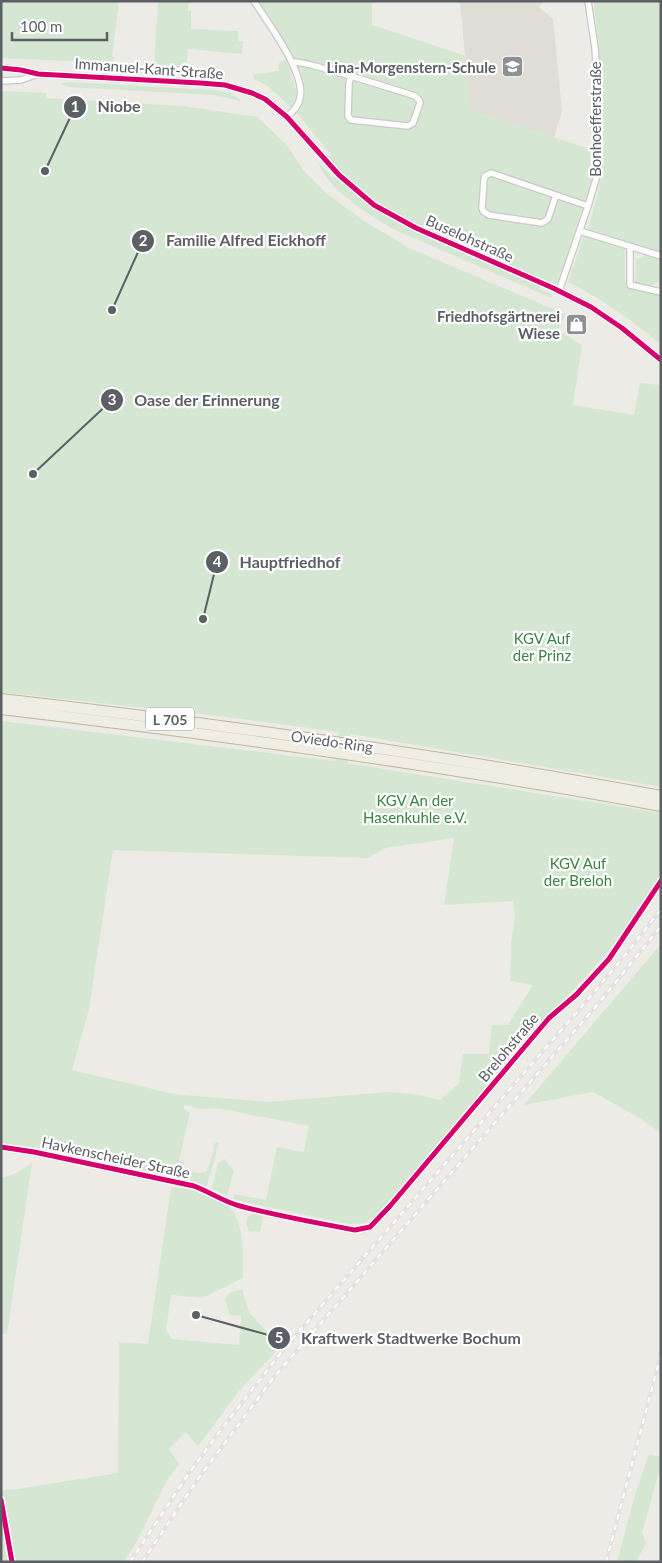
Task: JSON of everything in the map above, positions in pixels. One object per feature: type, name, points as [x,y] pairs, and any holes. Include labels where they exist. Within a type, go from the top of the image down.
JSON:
[{"type":"highway","name":"Oviedo-Ring","points":[[1,699],[171,719],[390,750],[661,796]]},
{"type":"highway","name":"Oviedo-Ring","points":[[1,709],[214,735],[377,758],[530,782],[661,806]]},
{"type":"street","points":[[254,1],[292,62],[298,77],[301,96],[299,104],[287,117]]},
{"type":"street","name":"Bonhoefferstraße","points":[[559,291],[596,179],[598,123],[595,48],[588,1]]},
{"type":"street","points":[[292,62],[351,76],[415,96],[420,103],[414,123],[408,126],[352,120],[348,116],[351,76]]},
{"type":"street","name":"Immanuel-Kant-Straße","points":[[1,68],[38,74],[226,85],[250,92],[265,99],[287,117]]},
{"type":"street","name":"Immanuel-Kant-Straße","points":[[1,81],[21,80],[38,74]]},
{"type":"street","name":"Buselohstraße","points":[[287,117],[339,175],[384,211],[416,228],[592,307],[661,360]]},
{"type":"street","points":[[556,195],[548,219],[542,223],[489,215],[482,208],[484,180],[491,173],[556,195],[588,206]]},
{"type":"street","points":[[580,231],[661,256]]},
{"type":"street","points":[[630,247],[630,285],[661,292]]},
{"type":"street","name":"Brelohstraße","points":[[370,1227],[390,1206],[549,1018],[576,994],[609,960],[661,881]]},
{"type":"street","name":"Havkenscheider Straße","points":[[2,1147],[194,1186],[240,1206],[355,1230],[370,1227]]},
{"type":"shaded area","name":"Lina-Morgenstern-Schule","points":[[460,1],[544,1],[539,7],[553,19],[562,111],[554,138],[470,110]]},
{"type":"green space","points":[[1,1],[119,1],[112,57],[114,57],[113,63],[1,58]]},
{"type":"green space","points":[[158,1],[189,1],[188,11],[191,11],[191,29],[238,31],[238,41],[243,41],[242,54],[188,49],[187,62],[182,63],[178,68],[154,67]]},
{"type":"green space","points":[[259,1],[372,1],[372,25],[465,56],[470,110],[594,150],[591,183],[559,281],[555,284],[550,283],[403,218],[378,204],[361,191],[326,157],[332,156],[297,113],[305,95],[301,73],[288,47]]},
{"type":"green space","points":[[595,1],[661,1],[661,253],[588,229],[599,187],[603,138],[602,94]]},
{"type":"green space","points":[[287,59],[297,93],[291,107],[266,85],[254,79],[253,74],[279,71],[278,66],[280,62]]},
{"type":"green space","points":[[69,82],[214,90],[233,93],[240,101],[214,95],[67,87],[60,84]]},
{"type":"green space","points":[[1,91],[46,93],[46,98],[183,106],[257,117],[287,145],[304,171],[327,194],[364,221],[409,248],[565,314],[558,330],[582,345],[573,405],[634,415],[640,383],[661,385],[661,787],[351,734],[347,763],[661,813],[661,874],[623,931],[605,956],[552,1012],[384,1208],[369,1221],[349,1224],[235,1199],[233,1194],[266,1200],[277,1147],[304,1152],[309,1126],[217,1108],[201,1109],[184,1105],[184,1109],[190,1113],[179,1160],[184,1162],[184,1165],[179,1168],[176,1178],[41,1148],[1,1143],[1,721],[335,761],[339,732],[226,717],[1,692]],"holes":[[[454,838],[444,905],[513,901],[515,915],[511,944],[510,981],[533,985],[508,1025],[492,1025],[489,1054],[463,1054],[459,1083],[440,1100],[413,1094],[389,1092],[268,1102],[174,1094],[72,1070],[89,1009],[113,850],[367,858],[386,848]]]},
{"type":"green space","points":[[318,162],[333,178],[335,177],[357,196],[391,219],[540,286],[539,289],[552,294],[551,298],[393,229],[361,209],[339,191],[330,182]]},
{"type":"green space","points":[[584,235],[625,249],[625,279],[628,287],[633,290],[661,294],[661,345],[616,310],[568,282]]},
{"type":"green space","points":[[644,254],[661,259],[661,283],[656,282],[650,287],[635,285],[636,258],[643,258]]},
{"type":"green space","points":[[661,944],[661,1133],[638,1117],[593,1092],[524,1105]]},
{"type":"green space","points":[[219,1142],[207,1186],[182,1179],[183,1174],[186,1173],[207,1171],[214,1149],[213,1144]]},
{"type":"green space","points":[[225,1159],[234,1170],[227,1196],[212,1188],[218,1163]]},
{"type":"green space","points":[[32,1163],[7,1334],[1,1334],[1,1178],[14,1174]]},
{"type":"green space","points":[[182,1187],[216,1199],[232,1210],[241,1234],[243,1278],[202,1298],[171,1295],[166,1330],[172,1339],[239,1345],[241,1316],[230,1315],[225,1300],[229,1293],[242,1289],[249,1312],[280,1347],[239,1391],[198,1446],[186,1432],[169,1449],[179,1464],[164,1486],[140,1536],[124,1562],[1,1562],[1,1490],[118,1473],[119,1342],[148,1344],[171,1188]]},
{"type":"green space","points":[[253,1213],[263,1215],[260,1232],[249,1232],[246,1222],[247,1217]]},
{"type":"green space","points":[[649,1454],[661,1457],[661,1465],[642,1533],[646,1543],[636,1562],[617,1562],[635,1495]]},
{"type":"railway","points":[[130,1562],[189,1473],[283,1350],[590,997],[661,909]]},
{"type":"railway","points":[[142,1562],[198,1479],[274,1377],[598,1004],[661,926]]},
{"type":"railway","points":[[606,1562],[661,1354]]},
{"type":"cycle path","points":[[1,68],[38,74],[225,85],[252,93],[265,99],[287,117],[339,175],[374,205],[416,228],[553,288],[591,307],[622,328],[661,360]]},
{"type":"cycle path","points":[[1,1147],[34,1152],[194,1186],[234,1204],[254,1210],[355,1230],[370,1227],[390,1206],[549,1018],[576,995],[609,959],[661,881]]},
{"type":"cycle path","points":[[1,1500],[12,1562]]},
{"type":"place","name":"Lina-Morgenstern-Schule","points":[[512,67]]},
{"type":"place","name":"Niobe","points":[[45,171]]},
{"type":"place","name":"Familie Alfred Eickhoff","points":[[112,310]]},
{"type":"place","name":"Friedhofsgärtnerei Wiese","points":[[576,325]]},
{"type":"place","name":"Oase der Erinnerung","points":[[33,474]]},
{"type":"place","name":"Hauptfriedhof","points":[[203,619]]},
{"type":"place","name":"Kraftwerk Stadtwerke Bochum","points":[[196,1315]]},
{"type":"park label","name":"KGV Auf der Prinz","points":[[542,646]]},
{"type":"park label","name":"KGV An der Hasenkuhle e.V.","points":[[415,808]]},
{"type":"park label","name":"KGV Auf der Breloh","points":[[578,872]]}]
